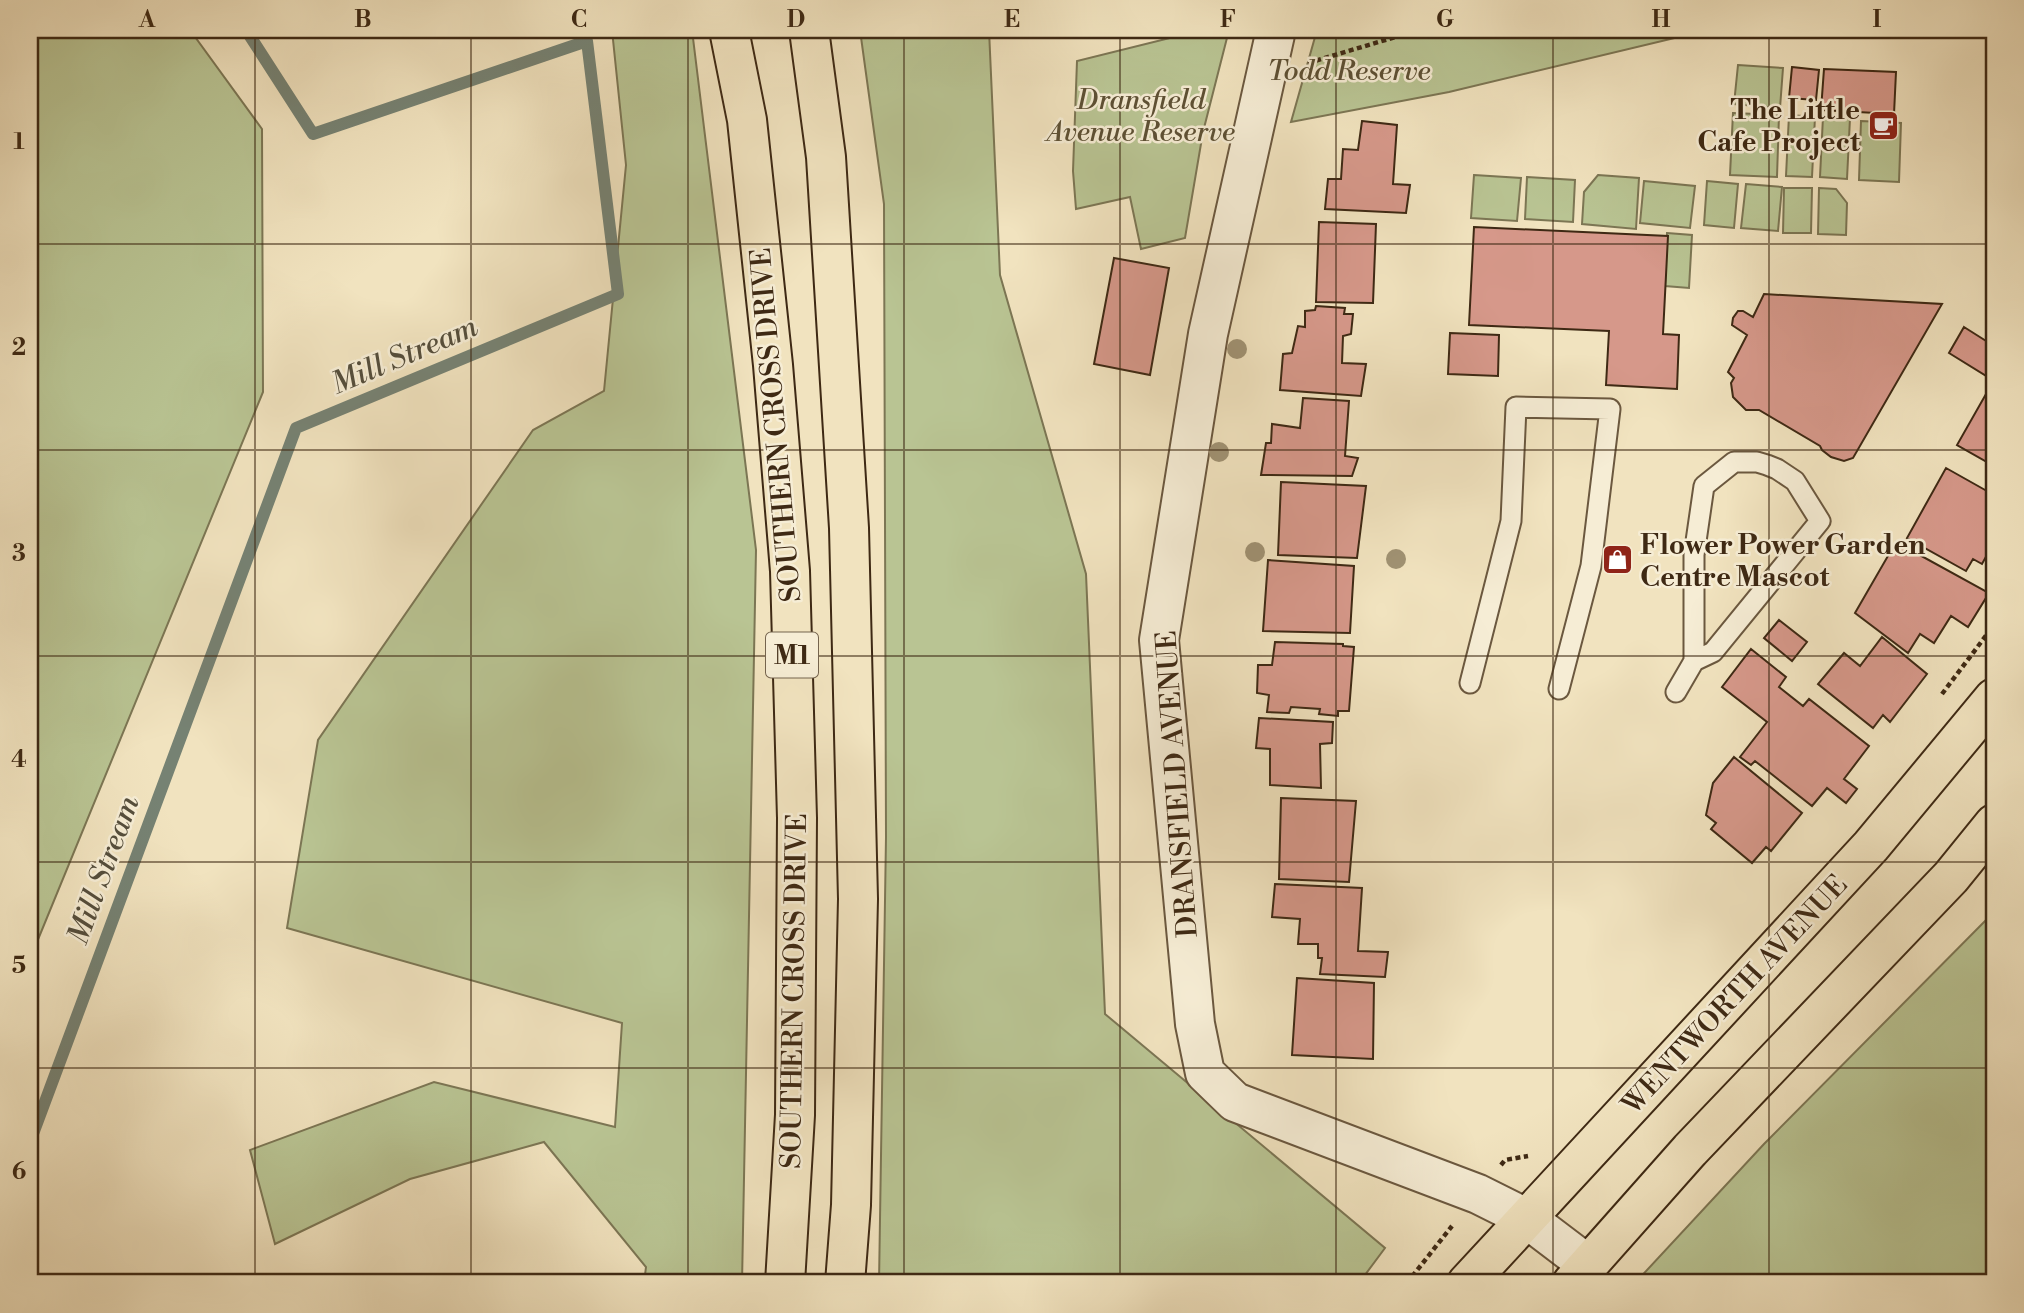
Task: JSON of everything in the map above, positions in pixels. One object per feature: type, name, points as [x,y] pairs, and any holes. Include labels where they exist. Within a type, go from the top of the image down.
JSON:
[{"type":"main road","name":"SOUTHERN CROSS DRIVE","points":[[729,30],[747,120],[773,365],[790,571],[797,818],[796,1007],[795,1115],[785,1283]]},
{"type":"main road","name":"M1","points":[[810,30],[826,157],[849,528],[858,899],[851,1205],[845,1283]]},
{"type":"main road","name":"WENTWORTH AVENUE","points":[[1467,1283],[1871,846],[1994,698]]},
{"type":"main road","points":[[1580,1274],[1772,1063],[1951,877],[1994,824]]},
{"type":"street","name":"DRANSFIELD AVENUE","points":[[1276,30],[1208,334],[1159,640],[1195,1024],[1205,1073],[1235,1102],[1478,1194],[1526,1218],[1580,1274]]},
{"type":"lane","points":[[1470,683],[1511,521],[1516,407],[1610,408],[1591,566],[1559,689]]},
{"type":"lane","points":[[1676,692],[1693,661],[1694,555],[1704,486],[1734,462],[1757,462],[1777,469],[1795,481],[1820,521],[1713,652],[1693,661]]},
{"type":"path","points":[[1266,71],[1310,62],[1419,30]]},
{"type":"path","points":[[1939,699],[1994,625]]},
{"type":"path","points":[[1505,1160],[1526,1158],[1535,1148]]},
{"type":"path","points":[[1407,1283],[1454,1223]]},
{"type":"green space","points":[[30,30],[190,30],[262,129],[263,392],[30,959]]},
{"type":"green space","points":[[612,30],[692,30],[756,550],[742,1283],[644,1283],[646,1267],[544,1142],[410,1179],[275,1244],[250,1150],[434,1082],[615,1127],[622,1023],[287,928],[318,740],[533,430],[604,391],[626,165]]},
{"type":"green space","points":[[860,30],[989,30],[1000,275],[1086,574],[1105,1014],[1385,1248],[1359,1283],[879,1283],[886,837],[884,204]]},
{"type":"green space","name":"Dransfield Avenue Reserve","points":[[1202,30],[1229,30],[1203,132],[1185,238],[1141,249],[1130,197],[1076,209],[1073,171],[1077,61]]},
{"type":"green space","name":"Todd Reserve","points":[[1317,30],[1708,30],[1449,92],[1291,122]]},
{"type":"green space","points":[[1738,65],[1783,68],[1780,108],[1734,104]]},
{"type":"green space","points":[[1733,113],[1779,115],[1777,177],[1730,175]]},
{"type":"green space","points":[[1789,115],[1815,117],[1812,177],[1786,176]]},
{"type":"green space","points":[[1823,117],[1850,118],[1847,179],[1820,177]]},
{"type":"green space","points":[[1861,121],[1901,123],[1899,182],[1859,180]]},
{"type":"green space","points":[[1474,175],[1521,178],[1517,221],[1471,218]]},
{"type":"green space","points":[[1598,175],[1639,178],[1636,229],[1582,224],[1584,192]]},
{"type":"green space","points":[[1527,177],[1575,180],[1573,222],[1525,219]]},
{"type":"green space","points":[[1644,181],[1695,186],[1690,228],[1640,223]]},
{"type":"green space","points":[[1707,181],[1738,184],[1734,228],[1704,225]]},
{"type":"green space","points":[[1746,184],[1782,187],[1778,231],[1741,228]]},
{"type":"green space","points":[[1784,188],[1812,188],[1811,233],[1783,233]]},
{"type":"green space","points":[[1819,188],[1836,189],[1847,203],[1846,235],[1818,234]]},
{"type":"green space","points":[[1667,233],[1692,235],[1689,288],[1665,286]]},
{"type":"green space","points":[[1994,912],[1994,1283],[1635,1283],[1764,1144]]},
{"type":"building","points":[[1119,30],[1177,30],[1177,36],[1119,34]]},
{"type":"building","points":[[1792,67],[1819,70],[1816,100],[1789,98]]},
{"type":"building","points":[[1824,69],[1896,72],[1894,114],[1821,110]]},
{"type":"building","points":[[1362,121],[1397,125],[1393,184],[1410,185],[1406,213],[1325,209],[1328,179],[1341,179],[1343,149],[1358,150]]},
{"type":"building","points":[[1319,222],[1376,224],[1373,303],[1316,302]]},
{"type":"building","points":[[1474,227],[1668,236],[1663,334],[1679,335],[1677,389],[1606,385],[1609,331],[1469,325]]},
{"type":"building","points":[[1114,258],[1169,268],[1150,375],[1094,364]]},
{"type":"building","points":[[1764,294],[1942,304],[1853,458],[1844,461],[1831,457],[1820,446],[1759,410],[1746,410],[1733,397],[1731,383],[1734,378],[1728,372],[1747,335],[1732,325],[1733,318],[1738,311],[1753,317]]},
{"type":"building","points":[[1316,306],[1345,308],[1344,314],[1353,314],[1351,334],[1343,336],[1342,363],[1366,364],[1361,396],[1280,390],[1283,354],[1292,353],[1298,326],[1305,327],[1305,311],[1315,310]]},
{"type":"building","points":[[1964,327],[1994,346],[1994,367],[1988,377],[1949,353]]},
{"type":"building","points":[[1450,333],[1499,335],[1498,376],[1448,374]]},
{"type":"building","points":[[1990,387],[1994,390],[1994,466],[1957,445]]},
{"type":"building","points":[[1303,398],[1349,401],[1345,456],[1358,458],[1352,476],[1261,475],[1266,443],[1271,443],[1272,424],[1300,428]]},
{"type":"building","points":[[1946,468],[1994,495],[1994,542],[1982,564],[1973,559],[1966,571],[1907,538]]},
{"type":"building","points":[[1281,482],[1366,486],[1357,558],[1278,555]]},
{"type":"building","points":[[1896,542],[1989,593],[1968,627],[1951,616],[1934,643],[1920,634],[1908,653],[1855,613]]},
{"type":"building","points":[[1268,560],[1354,566],[1350,633],[1263,631]]},
{"type":"building","points":[[1779,620],[1807,642],[1792,661],[1764,638]]},
{"type":"building","points":[[1882,637],[1927,674],[1890,722],[1883,715],[1873,728],[1818,684],[1844,653],[1860,666]]},
{"type":"building","points":[[1275,642],[1343,644],[1354,647],[1349,711],[1338,711],[1338,716],[1319,714],[1320,709],[1291,707],[1289,713],[1267,712],[1269,695],[1257,693],[1258,665],[1272,665]]},
{"type":"building","points":[[1751,649],[1786,677],[1779,687],[1803,706],[1809,699],[1869,746],[1844,779],[1857,789],[1846,803],[1827,788],[1812,806],[1755,761],[1751,765],[1740,757],[1767,722],[1722,687]]},
{"type":"building","points":[[1259,718],[1333,722],[1332,743],[1320,744],[1321,788],[1270,785],[1270,749],[1256,748]]},
{"type":"building","points":[[1734,757],[1802,813],[1771,851],[1766,847],[1752,863],[1711,829],[1716,823],[1706,815],[1713,783]]},
{"type":"building","points":[[1281,798],[1356,801],[1349,882],[1279,879]]},
{"type":"building","points":[[1275,884],[1362,888],[1358,951],[1388,952],[1385,977],[1320,974],[1322,958],[1318,958],[1318,944],[1298,944],[1300,919],[1272,917]]},
{"type":"building","points":[[1297,978],[1374,983],[1373,1059],[1292,1055]]},
{"type":"waterway","name":"Mill Stream","points":[[30,1142],[296,428],[618,294],[587,41],[313,134],[246,30]]},
{"type":"place","name":"The Little Cafe Project","points":[[1883,125]]},
{"type":"place","name":"Flower Power Garden Centre Mascot","points":[[1617,560]]}]
